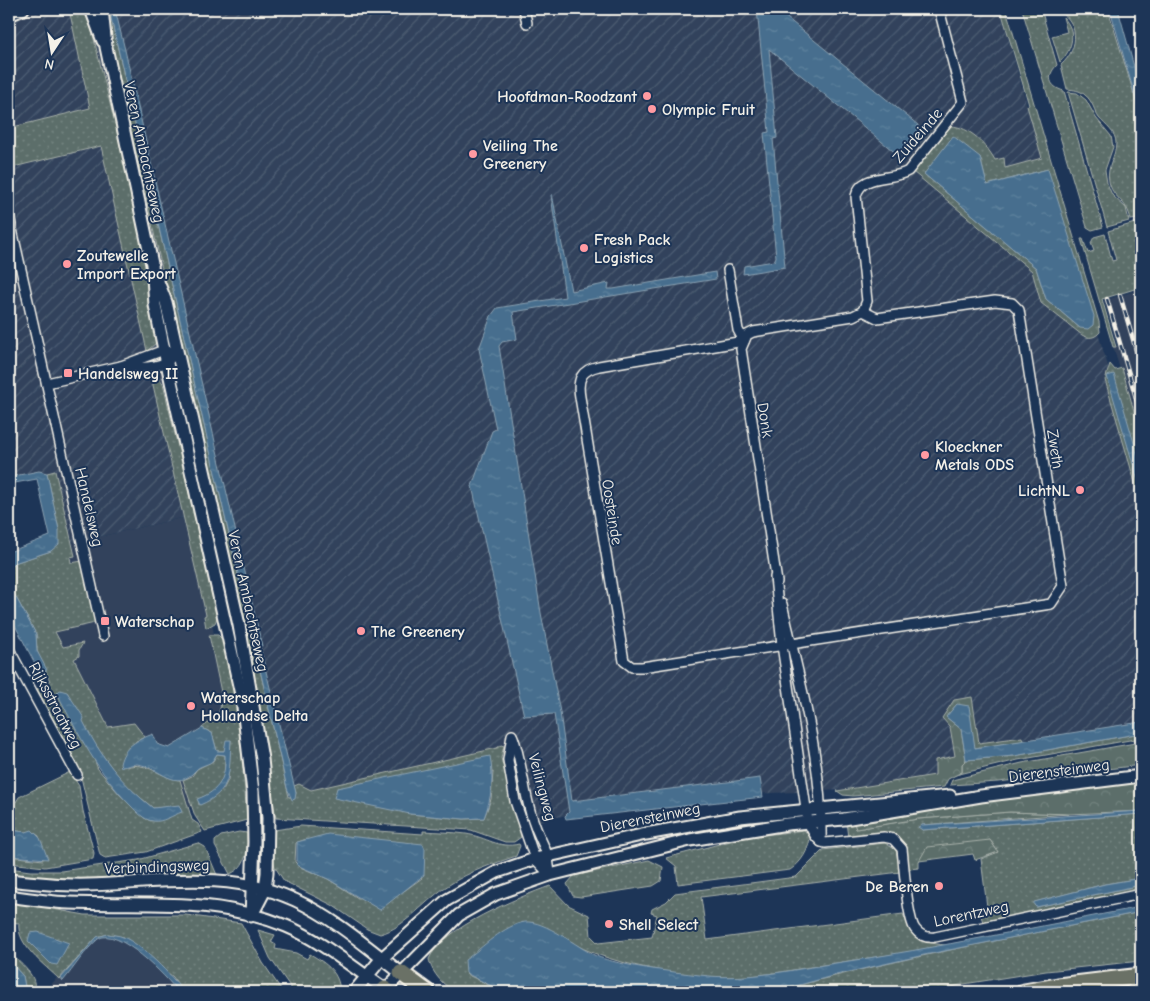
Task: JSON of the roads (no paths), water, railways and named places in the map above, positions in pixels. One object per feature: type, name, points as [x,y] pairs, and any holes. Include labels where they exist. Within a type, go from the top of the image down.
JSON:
[{"type":"highway","points":[[401,973],[427,992]]},
{"type":"highway","points":[[1024,992],[1141,976]]},
{"type":"highway","points":[[1133,992],[1141,990]]},
{"type":"main road","points":[[9,15],[23,9]]},
{"type":"main road","name":"Veren Ambachtseweg","points":[[91,9],[97,31],[106,47]]},
{"type":"main road","name":"Veren Ambachtseweg","points":[[102,9],[106,47],[152,264],[155,305],[164,350],[242,700],[253,792],[254,842],[251,916]]},
{"type":"main road","name":"Veren Ambachtseweg","points":[[152,264],[166,302],[250,684],[262,760],[268,818],[266,890],[251,916]]},
{"type":"main road","name":"Dierensteinweg","points":[[386,991],[401,973],[459,915],[496,894],[550,875],[690,840],[918,808],[981,796],[1141,776]]},
{"type":"main road","name":"Dierensteinweg","points":[[354,992],[382,958],[447,900],[497,872],[535,859],[707,822],[936,796],[981,796]]},
{"type":"main road","name":"Verbindingsweg","points":[[9,880],[71,885],[203,879],[266,890],[312,909],[349,933],[401,973]]},
{"type":"main road","points":[[9,896],[71,903],[176,903],[199,905],[251,916],[304,935],[386,991]]},
{"type":"street","points":[[524,9],[527,23]]},
{"type":"street","points":[[887,9],[895,9]]},
{"type":"street","name":"Zuideinde","points":[[863,311],[867,301],[856,196],[858,190],[861,184],[867,181],[900,176],[908,171],[963,102],[939,9]]},
{"type":"street","name":"Handelsweg","points":[[9,216],[103,636]]},
{"type":"street","name":"Donk","points":[[728,270],[738,330],[744,341],[741,349],[742,362],[775,577],[782,645],[808,822]]},
{"type":"street","name":"Zweth","points":[[782,645],[1051,604],[1063,586],[1019,310],[1012,303],[995,301],[877,318],[863,311]]},
{"type":"street","points":[[744,341],[753,332],[853,316],[863,311]]},
{"type":"street","name":"Oosteinde","points":[[744,341],[588,369],[582,373],[578,388],[624,661],[632,666],[642,667],[782,645]]},
{"type":"street","points":[[47,383],[121,366],[164,350],[177,352]]},
{"type":"street","points":[[121,366],[137,368],[167,362],[177,352]]},
{"type":"street","name":"Donk","points":[[775,577],[792,644],[810,739],[822,821]]},
{"type":"street","name":"Rijksstraatweg","points":[[9,649],[77,775]]},
{"type":"street","name":"Veilingweg","points":[[512,735],[518,750],[533,821],[549,856],[550,875],[535,859],[515,801],[508,760],[512,735]]},
{"type":"street","points":[[821,842],[822,821]]},
{"type":"street","points":[[808,822],[821,842]]},
{"type":"street","name":"Lorentzweg","points":[[821,842],[884,837],[896,841],[902,849],[913,925],[924,937],[935,937],[1141,894]]},
{"type":"water","points":[[757,9],[776,9],[918,125],[917,132],[898,155],[769,49],[777,138],[773,139],[785,267],[743,274],[744,266],[774,261],[776,257],[764,133],[769,132]]},
{"type":"water","points":[[1110,9],[1118,9],[1141,92],[1141,117]]},
{"type":"water","points":[[114,11],[125,50],[262,646],[260,647],[296,793],[295,799],[292,800],[287,788],[111,18]]},
{"type":"water","points":[[953,136],[980,157],[987,185],[1048,169],[1094,316],[1093,325],[1088,329],[1080,328],[1046,299],[1036,268],[924,174]]},
{"type":"water","points":[[552,194],[571,291],[609,283],[608,289],[613,289],[715,272],[716,279],[513,312],[517,339],[502,342],[499,346],[541,613],[560,712],[572,801],[760,778],[763,797],[566,819],[565,816],[569,812],[554,714],[524,716],[472,486],[492,431],[496,429],[479,349],[491,316],[497,308],[565,297]]},
{"type":"water","points":[[1114,374],[1141,467],[1141,491],[1107,376]]},
{"type":"water","points":[[39,471],[47,473],[59,530],[59,544],[51,551],[14,563],[10,573],[12,590],[36,634],[37,651],[47,670],[40,673],[9,614],[9,552],[50,536],[37,479],[9,484],[9,477]]},
{"type":"water","points":[[60,690],[67,692],[84,718],[83,721],[104,758],[131,789],[153,808],[179,805],[182,812],[164,820],[156,821],[147,819],[136,811],[99,767],[57,693]]},
{"type":"water","points":[[957,704],[969,706],[975,748],[1141,722],[1141,733],[1014,756],[966,760],[961,729],[946,717]]},
{"type":"water","points":[[202,728],[212,733],[217,751],[224,751],[226,740],[231,740],[227,779],[224,787],[211,800],[200,805],[197,799],[211,792],[220,783],[223,777],[225,755],[217,754],[212,762],[198,768],[188,777],[181,780],[168,777],[146,766],[137,764],[121,767],[122,758],[128,748],[142,739],[153,734],[157,744],[169,748]]},
{"type":"water","points":[[490,756],[492,787],[484,818],[464,819],[410,814],[334,798],[337,788]]},
{"type":"water","points":[[1141,811],[1141,814],[922,830],[918,827],[922,825]]},
{"type":"water","points":[[9,830],[26,832],[32,830],[40,838],[48,859],[9,856]]},
{"type":"water","points":[[328,834],[423,844],[425,849],[424,875],[380,910],[328,879],[297,865],[297,842]]},
{"type":"water","points":[[1141,878],[1141,885],[1036,907],[1034,905],[1034,902],[1105,884]]},
{"type":"water","points":[[1141,907],[1141,912],[924,955],[836,975],[774,992],[503,992],[466,973],[465,960],[501,932],[525,922],[542,925],[588,952],[606,960],[662,970],[734,977],[912,951]]},
{"type":"water","points":[[38,932],[69,943],[57,965],[51,964],[28,941],[30,933]]},
{"type":"water","points":[[108,934],[121,936],[138,946],[165,970],[183,992],[178,992],[153,965],[129,946],[117,939],[106,937],[98,939],[93,943],[63,981],[61,978],[97,937]]},
{"type":"water","points":[[9,961],[23,976],[26,992],[9,992]]},
{"type":"railway","points":[[1139,290],[1141,299]]},
{"type":"railway","points":[[1120,295],[1141,367]]},
{"type":"railway","points":[[1107,299],[1141,415]]},
{"type":"place","name":"Hoofdman-Roodzant","points":[[647,96]]},
{"type":"place","name":"Olympic Fruit","points":[[652,109]]},
{"type":"place","name":"Veiling The Greenery","points":[[473,154]]},
{"type":"place","name":"Fresh Pack Logistics","points":[[584,248]]},
{"type":"place","name":"Zoutewelle Import Export","points":[[67,264]]},
{"type":"place","name":"Handelsweg II","points":[[68,373]]},
{"type":"place","name":"Kloeckner Metals ODS","points":[[925,455]]},
{"type":"place","name":"LichtNL","points":[[1080,490]]},
{"type":"place","name":"Waterschap","points":[[105,621]]},
{"type":"place","name":"The Greenery","points":[[361,631]]},
{"type":"place","name":"Waterschap Hollandse Delta","points":[[191,706]]},
{"type":"place","name":"De Beren","points":[[939,886]]},
{"type":"place","name":"Shell Select","points":[[609,924]]}]
